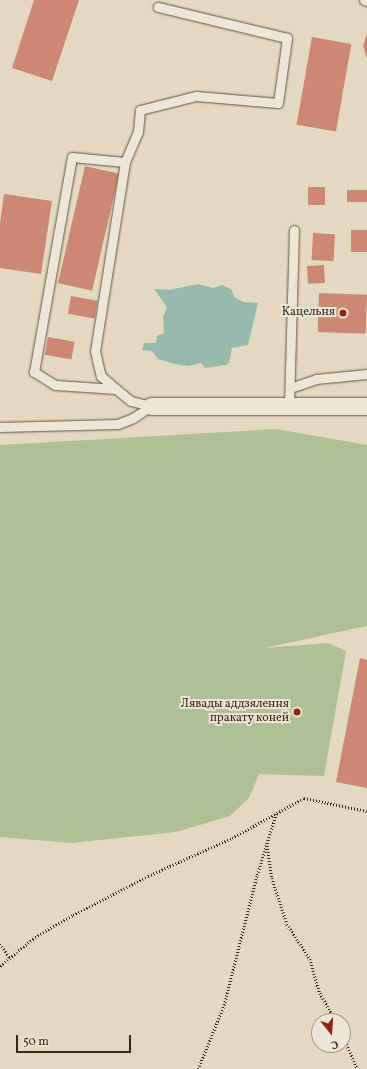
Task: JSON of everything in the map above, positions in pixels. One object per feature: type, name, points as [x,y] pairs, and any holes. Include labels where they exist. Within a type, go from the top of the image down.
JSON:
[{"type":"street","points":[[151,406],[367,406]]},
{"type":"lane","points":[[151,406],[131,401],[101,376],[95,351],[125,162],[138,132],[140,110],[196,96],[278,103],[287,38],[158,7]]},
{"type":"lane","points":[[116,389],[55,385],[34,372],[72,157],[125,162]]},
{"type":"lane","points":[[289,407],[294,230]]},
{"type":"lane","points":[[290,388],[316,379],[367,374]]},
{"type":"lane","points":[[0,427],[118,424],[133,418],[151,406]]},
{"type":"path","points":[[0,966],[35,937],[73,916],[276,814],[304,798],[367,811]]},
{"type":"path","points":[[198,1069],[224,1004],[267,841],[276,814]]},
{"type":"path","points":[[267,841],[272,878],[287,924],[310,959],[320,993],[331,1013]]},
{"type":"path","points":[[0,944],[10,958]]},
{"type":"path","points":[[351,1053],[358,1069]]},
{"type":"shaded area","points":[[198,284],[213,288],[222,285],[231,289],[235,298],[244,302],[258,303],[248,345],[232,348],[229,363],[226,365],[205,368],[201,363],[189,366],[174,364],[158,359],[152,351],[142,350],[144,343],[156,343],[157,336],[164,333],[163,317],[167,307],[154,289],[169,290]]},
{"type":"shaded area","points":[[276,429],[367,445],[367,626],[264,648],[328,643],[346,651],[324,776],[259,774],[249,798],[230,816],[176,832],[71,843],[0,837],[0,445]]},
{"type":"building","points":[[34,0],[79,0],[52,81],[12,68]]},
{"type":"building","points":[[367,33],[367,59],[363,46]]},
{"type":"building","points":[[312,37],[351,44],[336,132],[297,125]]},
{"type":"building","points":[[85,166],[119,174],[92,291],[58,283]]},
{"type":"building","points":[[308,187],[325,187],[325,205],[308,205]]},
{"type":"building","points":[[347,190],[367,190],[367,202],[347,202]]},
{"type":"building","points":[[4,194],[52,201],[41,274],[0,268],[0,224]]},
{"type":"building","points":[[351,230],[367,230],[367,252],[351,252]]},
{"type":"building","points":[[313,233],[335,234],[334,261],[312,260]]},
{"type":"building","points":[[324,265],[325,283],[308,284],[307,266]]},
{"type":"building","name":"Кацельня","points":[[319,293],[367,295],[366,334],[318,332]]},
{"type":"building","points":[[71,296],[98,301],[94,318],[68,314]]},
{"type":"building","points":[[48,337],[75,342],[71,359],[45,355]]},
{"type":"building","points":[[360,658],[367,660],[367,788],[336,782]]},
{"type":"place","name":"Кацельня","points":[[343,313]]},
{"type":"place","name":"Лявады аддзялення пракату коней","points":[[297,712]]}]
